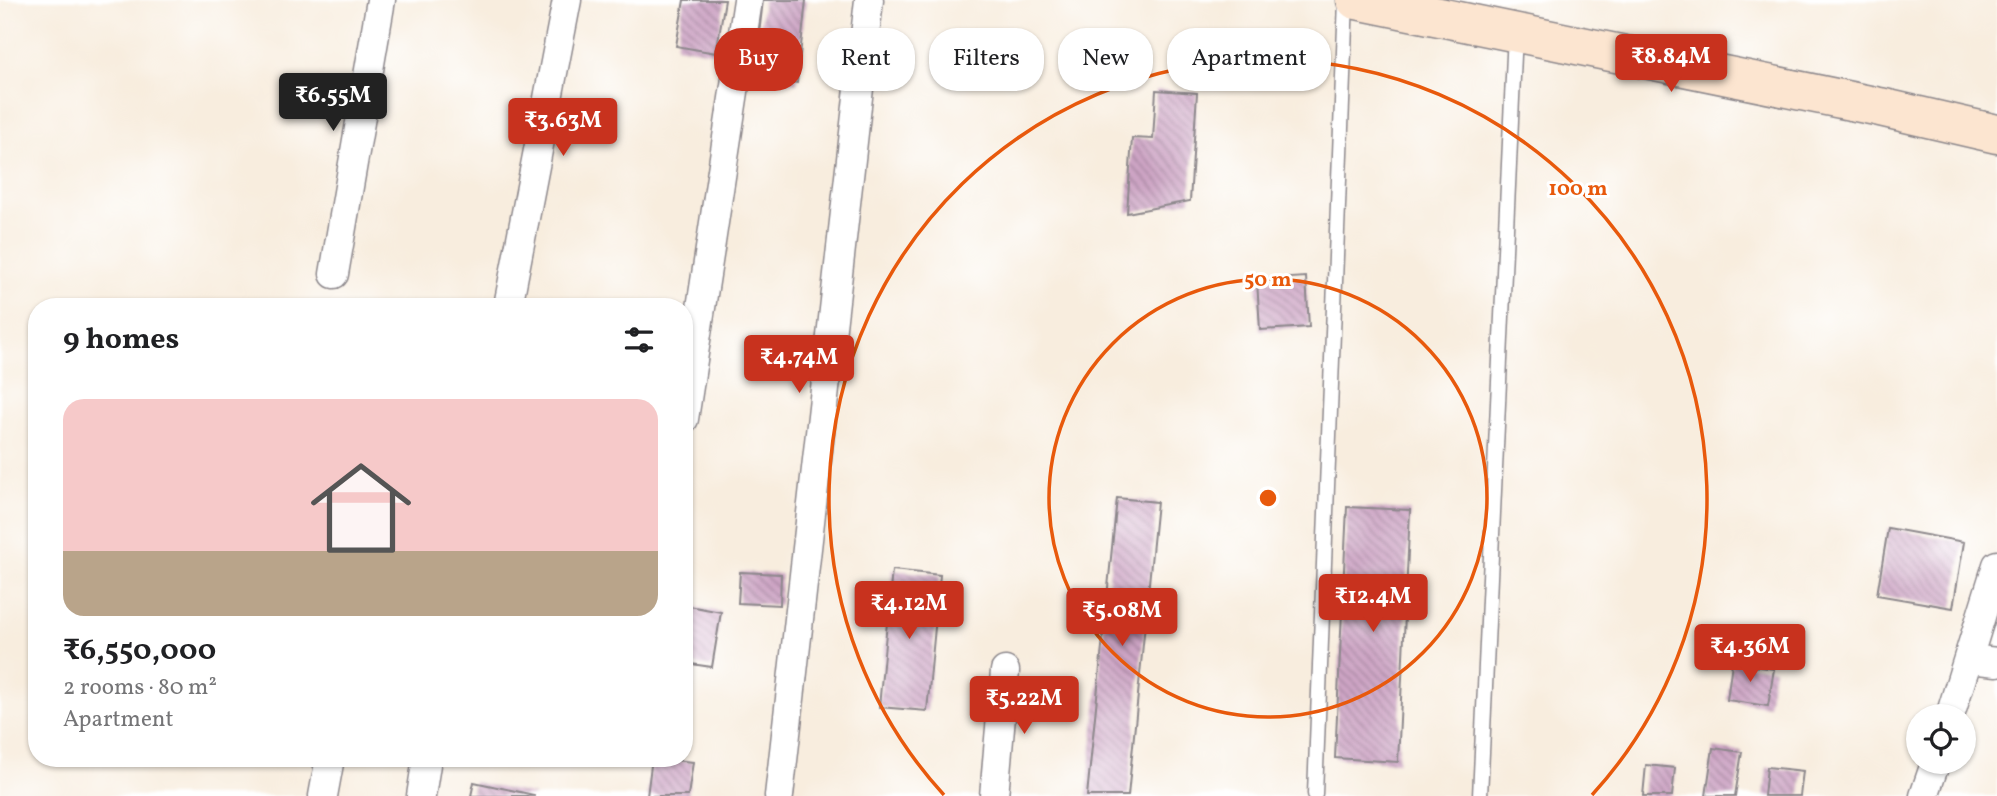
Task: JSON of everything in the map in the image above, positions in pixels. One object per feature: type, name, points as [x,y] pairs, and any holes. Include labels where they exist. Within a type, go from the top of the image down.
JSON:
[{"type":"street","points":[[334,274],[381,0]]},
{"type":"street","points":[[510,298],[567,0]]},
{"type":"street","points":[[693,360],[748,0]]},
{"type":"street","points":[[779,796],[869,0]]},
{"type":"street","points":[[1356,0],[1997,134]]},
{"type":"street","points":[[1954,704],[1997,565]]},
{"type":"street","points":[[1969,659],[1997,663]]},
{"type":"street","points":[[994,796],[1005,671]]},
{"type":"street","points":[[323,796],[328,767]]},
{"type":"street","points":[[421,796],[426,767]]},
{"type":"street","points":[[1924,796],[1932,774]]},
{"type":"lane","points":[[1315,794],[1346,0]]},
{"type":"lane","points":[[1480,796],[1515,32]]},
{"type":"building","points":[[684,0],[725,0],[720,28],[714,28],[714,53],[676,46]]},
{"type":"building","points":[[763,0],[806,0],[803,28],[760,28]]},
{"type":"building","points":[[1156,90],[1197,93],[1190,201],[1127,213],[1132,138],[1153,139]]},
{"type":"building","points":[[1306,277],[1309,327],[1260,330],[1257,280]]},
{"type":"building","points":[[1117,498],[1157,502],[1128,796],[1087,796]]},
{"type":"building","points":[[1347,507],[1410,510],[1398,762],[1335,758]]},
{"type":"building","points":[[1888,528],[1964,542],[1953,608],[1877,595]]},
{"type":"building","points":[[892,570],[940,575],[927,711],[879,707]]},
{"type":"building","points":[[740,572],[781,574],[780,605],[738,603]]},
{"type":"building","points":[[693,607],[721,612],[712,667],[693,664]]},
{"type":"building","points":[[1732,663],[1774,669],[1768,706],[1727,700]]},
{"type":"building","points":[[1713,748],[1742,752],[1735,796],[1706,796]]},
{"type":"building","points":[[1646,765],[1675,768],[1672,796],[1643,796]]},
{"type":"building","points":[[651,767],[692,767],[688,796],[647,796]]},
{"type":"building","points":[[1767,767],[1803,771],[1800,796],[1764,796]]},
{"type":"building","points":[[474,782],[534,795],[534,796],[471,796]]}]
